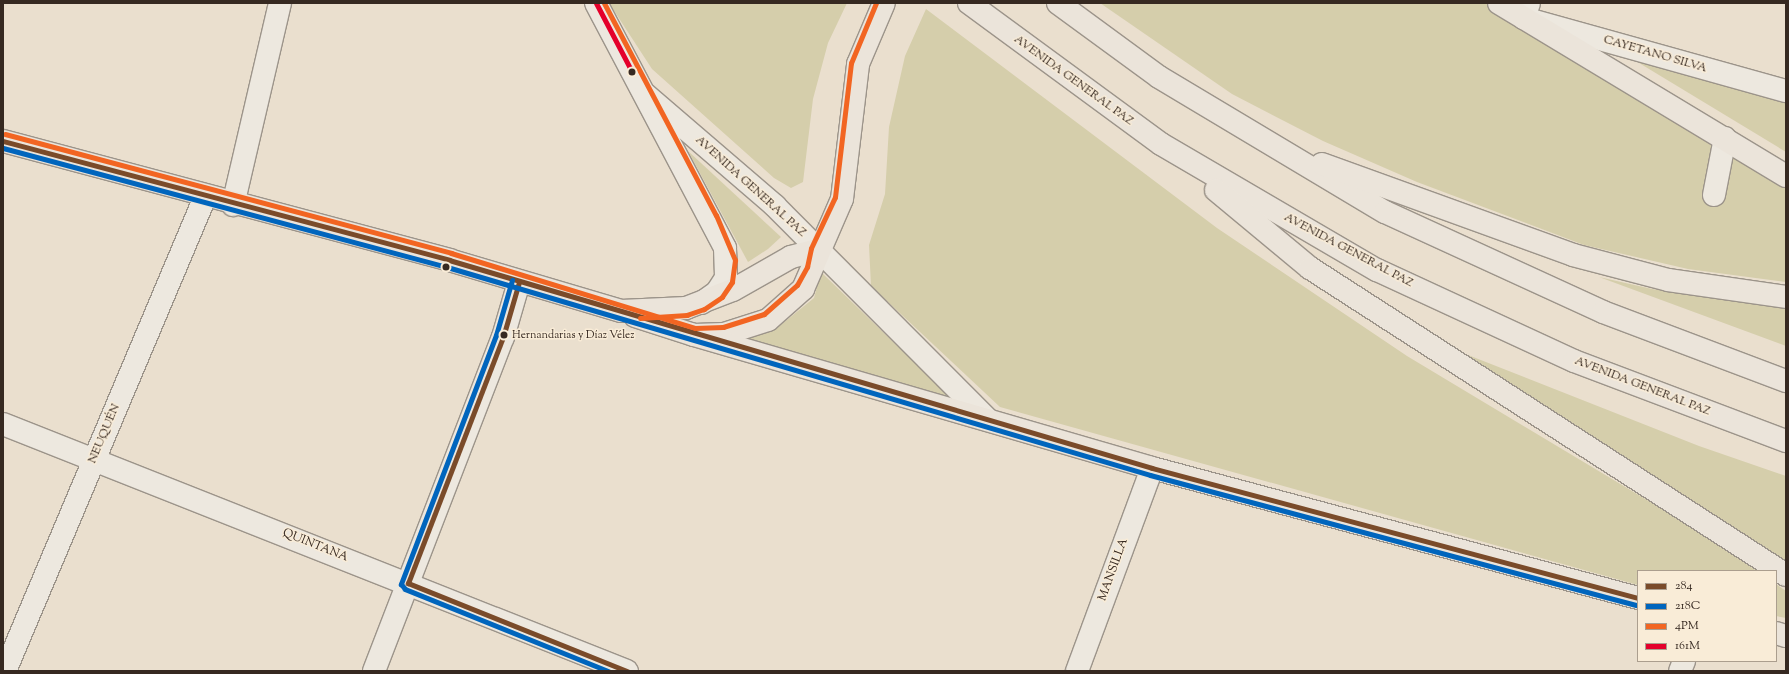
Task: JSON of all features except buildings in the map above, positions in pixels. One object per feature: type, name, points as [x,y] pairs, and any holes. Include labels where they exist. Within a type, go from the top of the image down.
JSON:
[{"type":"main road","points":[[694,335],[747,330],[768,320],[803,289],[814,269],[818,250],[842,200],[858,64],[884,3]]},
{"type":"main road","name":"AVENIDA GENERAL PAZ","points":[[969,3],[1161,144],[1377,270],[1574,361],[1786,441]]},
{"type":"main road","points":[[1058,3],[1159,77],[1261,141],[1385,212],[1533,282],[1786,381]]},
{"type":"main road","points":[[1499,3],[1527,11],[1786,176]]},
{"type":"main road","name":"AVENIDA GENERAL PAZ","points":[[3,141],[233,205],[449,260],[621,311],[694,335],[1152,468],[1637,598]]},
{"type":"main road","points":[[1261,141],[1573,255],[1668,280],[1786,297]]},
{"type":"main road","points":[[1161,144],[1310,268],[1777,570]]},
{"type":"main road","points":[[621,311],[686,308],[701,303],[760,276],[791,257],[818,250]]},
{"type":"main road","points":[[1777,570],[1786,576]]},
{"type":"street","points":[[233,205],[280,3]]},
{"type":"street","points":[[596,3],[725,248],[726,278],[717,292],[701,303]]},
{"type":"street","name":"CAYETANO SILVA","points":[[1527,11],[1786,91]]},
{"type":"street","name":"AVENIDA GENERAL PAZ","points":[[645,94],[775,206],[987,419]]},
{"type":"street","points":[[1714,194],[1725,138]]},
{"type":"street","name":"NEUQUÉN","points":[[5,671],[205,197]]},
{"type":"street","points":[[374,671],[503,337],[519,282]]},
{"type":"street","name":"QUINTANA","points":[[3,424],[408,583],[626,671]]},
{"type":"street","name":"MANSILLA","points":[[1077,671],[1152,468]]},
{"type":"shaded area","points":[[609,3],[847,3],[828,43],[813,99],[803,182],[791,188],[774,178],[652,69]]},
{"type":"shaded area","points":[[1100,3],[1489,3],[1786,179],[1786,282],[1688,269],[1584,245],[1417,182],[1323,141],[1232,94]]},
{"type":"shaded area","points":[[926,9],[1217,228],[1407,356],[1662,509],[1755,570],[1637,570],[1637,585],[1000,407],[871,286],[869,245],[885,194],[889,127],[905,56]]},
{"type":"shaded area","points":[[1616,49],[1786,97],[1786,152]]},
{"type":"shaded area","points":[[688,151],[781,237],[768,249],[748,262]]},
{"type":"shaded area","points":[[821,272],[954,401],[745,340],[777,328],[814,298]]},
{"type":"shaded area","points":[[1599,277],[1652,289],[1786,309],[1786,346]]},
{"type":"shaded area","points":[[1468,355],[1699,446],[1786,476],[1786,565],[1471,362]]},
{"type":"shaded area","points":[[1777,585],[1786,591],[1786,618],[1777,616]]},
{"type":"transit line","name":"161M","points":[[596,3],[632,72]]},
{"type":"transit line","name":"4PM","points":[[604,3],[716,215],[735,260],[732,282],[722,297],[704,309],[687,315],[640,318]]},
{"type":"transit line","name":"4PM","points":[[5,134],[451,253],[695,328],[723,327],[764,314],[797,285],[807,267],[811,248],[835,197],[851,63],[876,3]]},
{"type":"transit line","name":"284","points":[[3,141],[449,260],[1152,468],[1637,598]]},
{"type":"transit line","name":"218C","points":[[3,148],[447,267],[1150,475],[1636,605]]},
{"type":"transit line","name":"218C","points":[[512,280],[496,335],[401,584],[405,589],[608,671]]},
{"type":"transit line","name":"284","points":[[519,282],[503,337],[408,583],[627,671]]},
{"type":"place","name":"Hernandarias y Díaz Vélez","points":[[504,335]]}]
